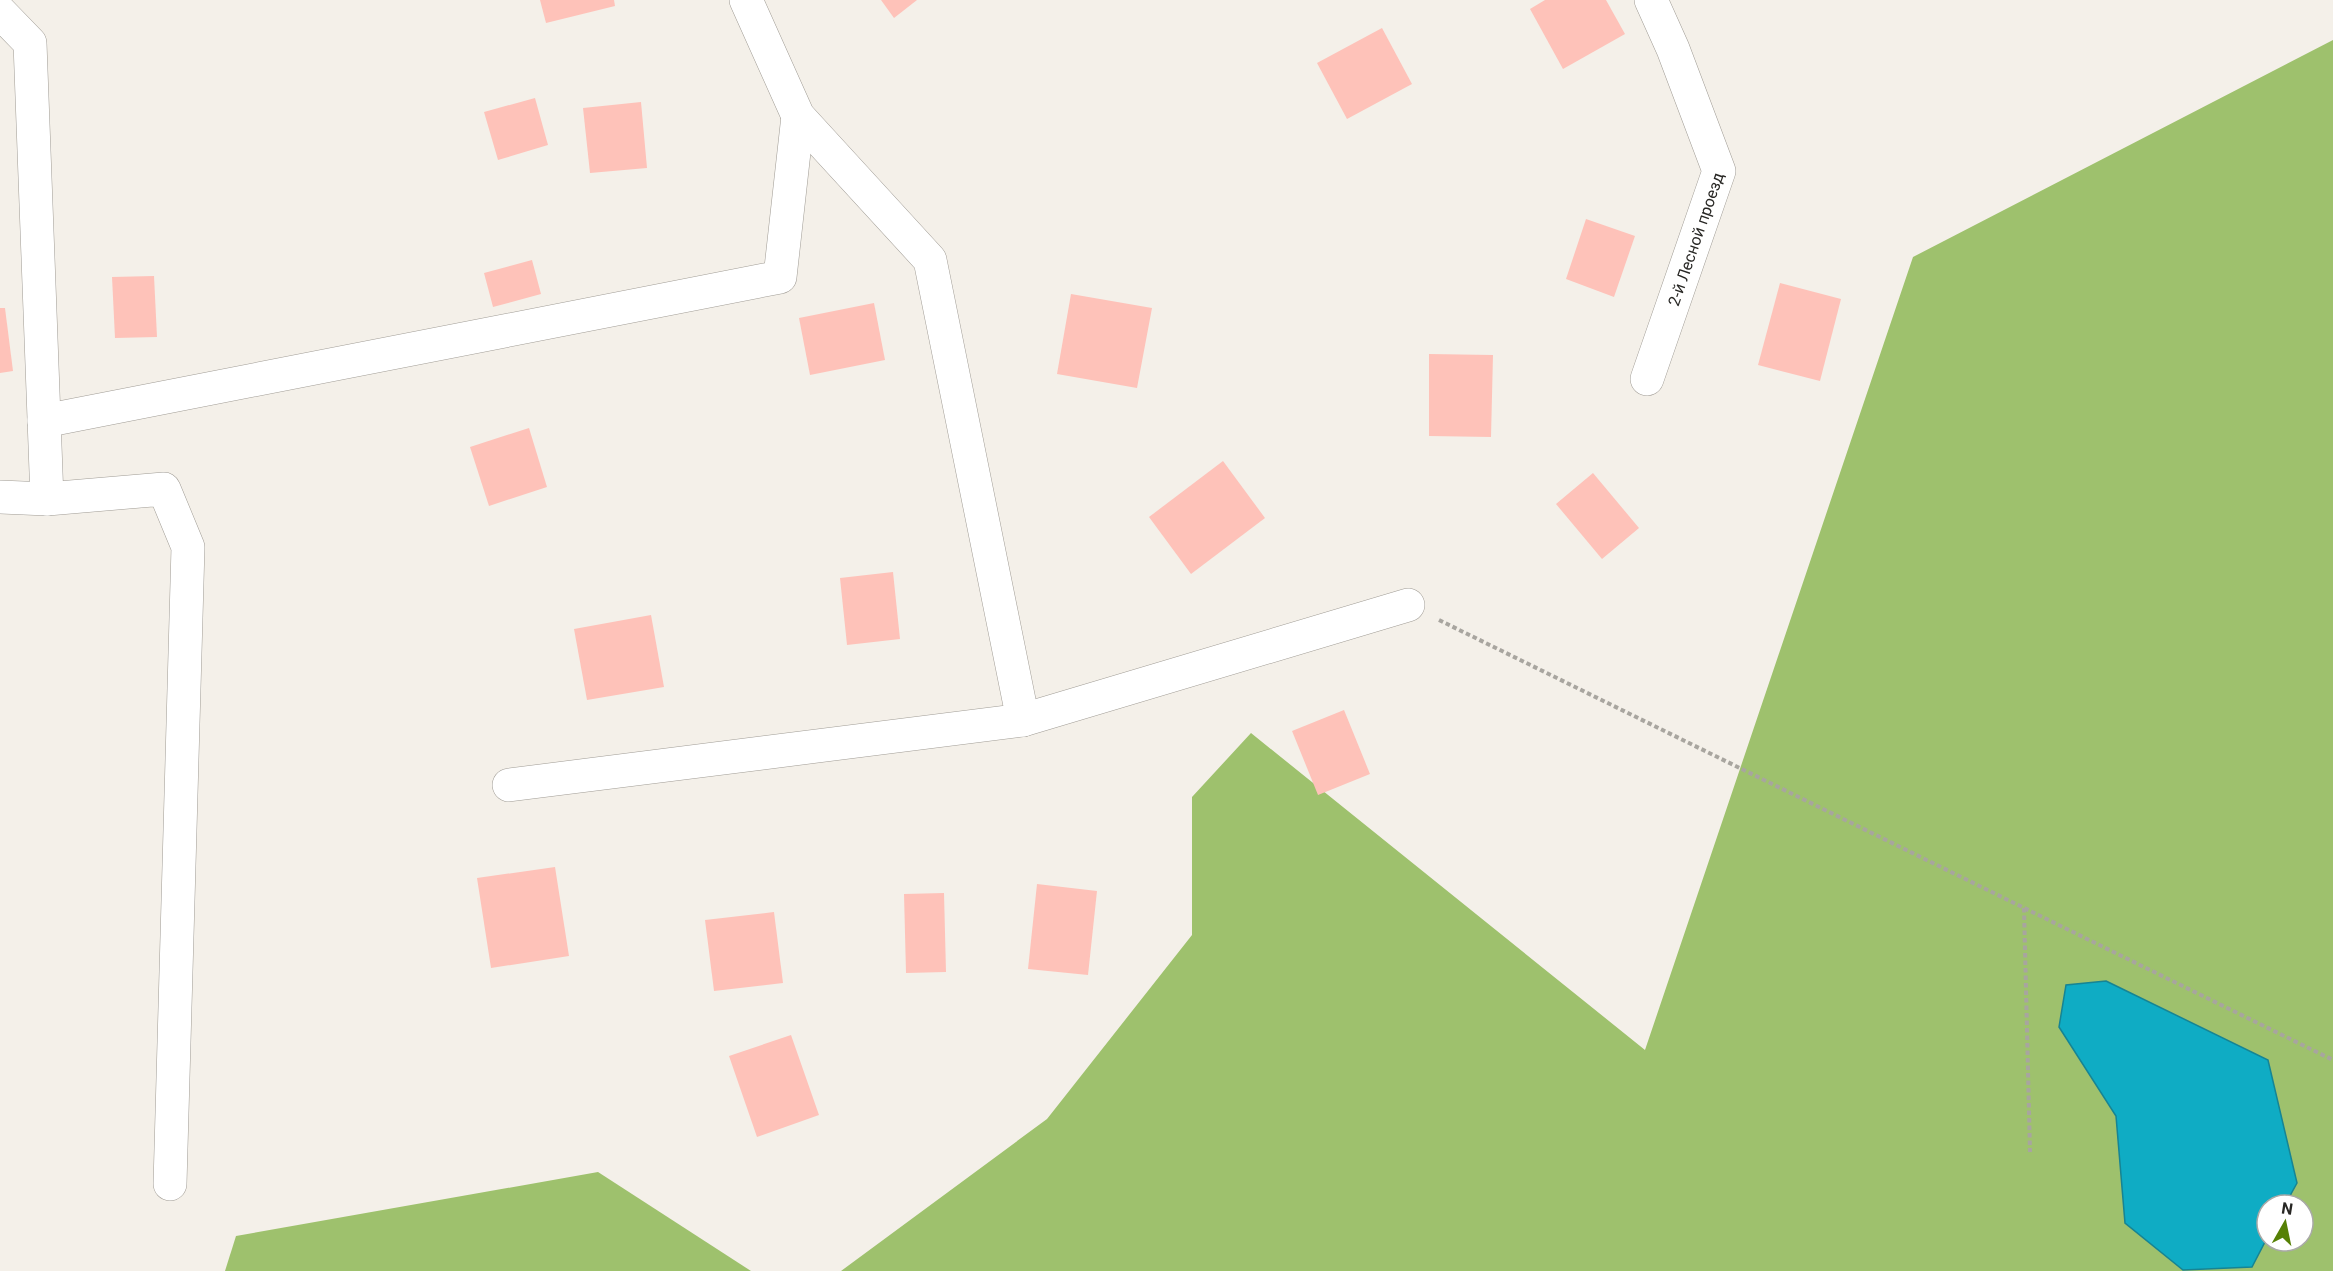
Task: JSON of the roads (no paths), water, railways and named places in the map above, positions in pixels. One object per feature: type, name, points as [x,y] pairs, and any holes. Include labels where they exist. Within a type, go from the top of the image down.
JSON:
[{"type":"street","points":[[746,0],[798,116],[930,260],[1023,720]]},
{"type":"street","name":"2-й Лесной проезд","points":[[1647,379],[1719,171],[1673,49],[1651,0]]},
{"type":"street","points":[[0,12],[30,43],[47,499]]},
{"type":"street","points":[[44,421],[780,277],[798,116]]},
{"type":"street","points":[[0,497],[47,499],[164,489],[188,548],[170,1184]]},
{"type":"street","points":[[509,785],[1023,720],[1408,605]]},
{"type":"water","points":[[2106,981],[2268,1060],[2297,1183],[2292,1193],[2255,1193],[2255,1253],[2259,1253],[2252,1267],[2183,1270],[2125,1223],[2116,1116],[2059,1027],[2066,985]]}]
